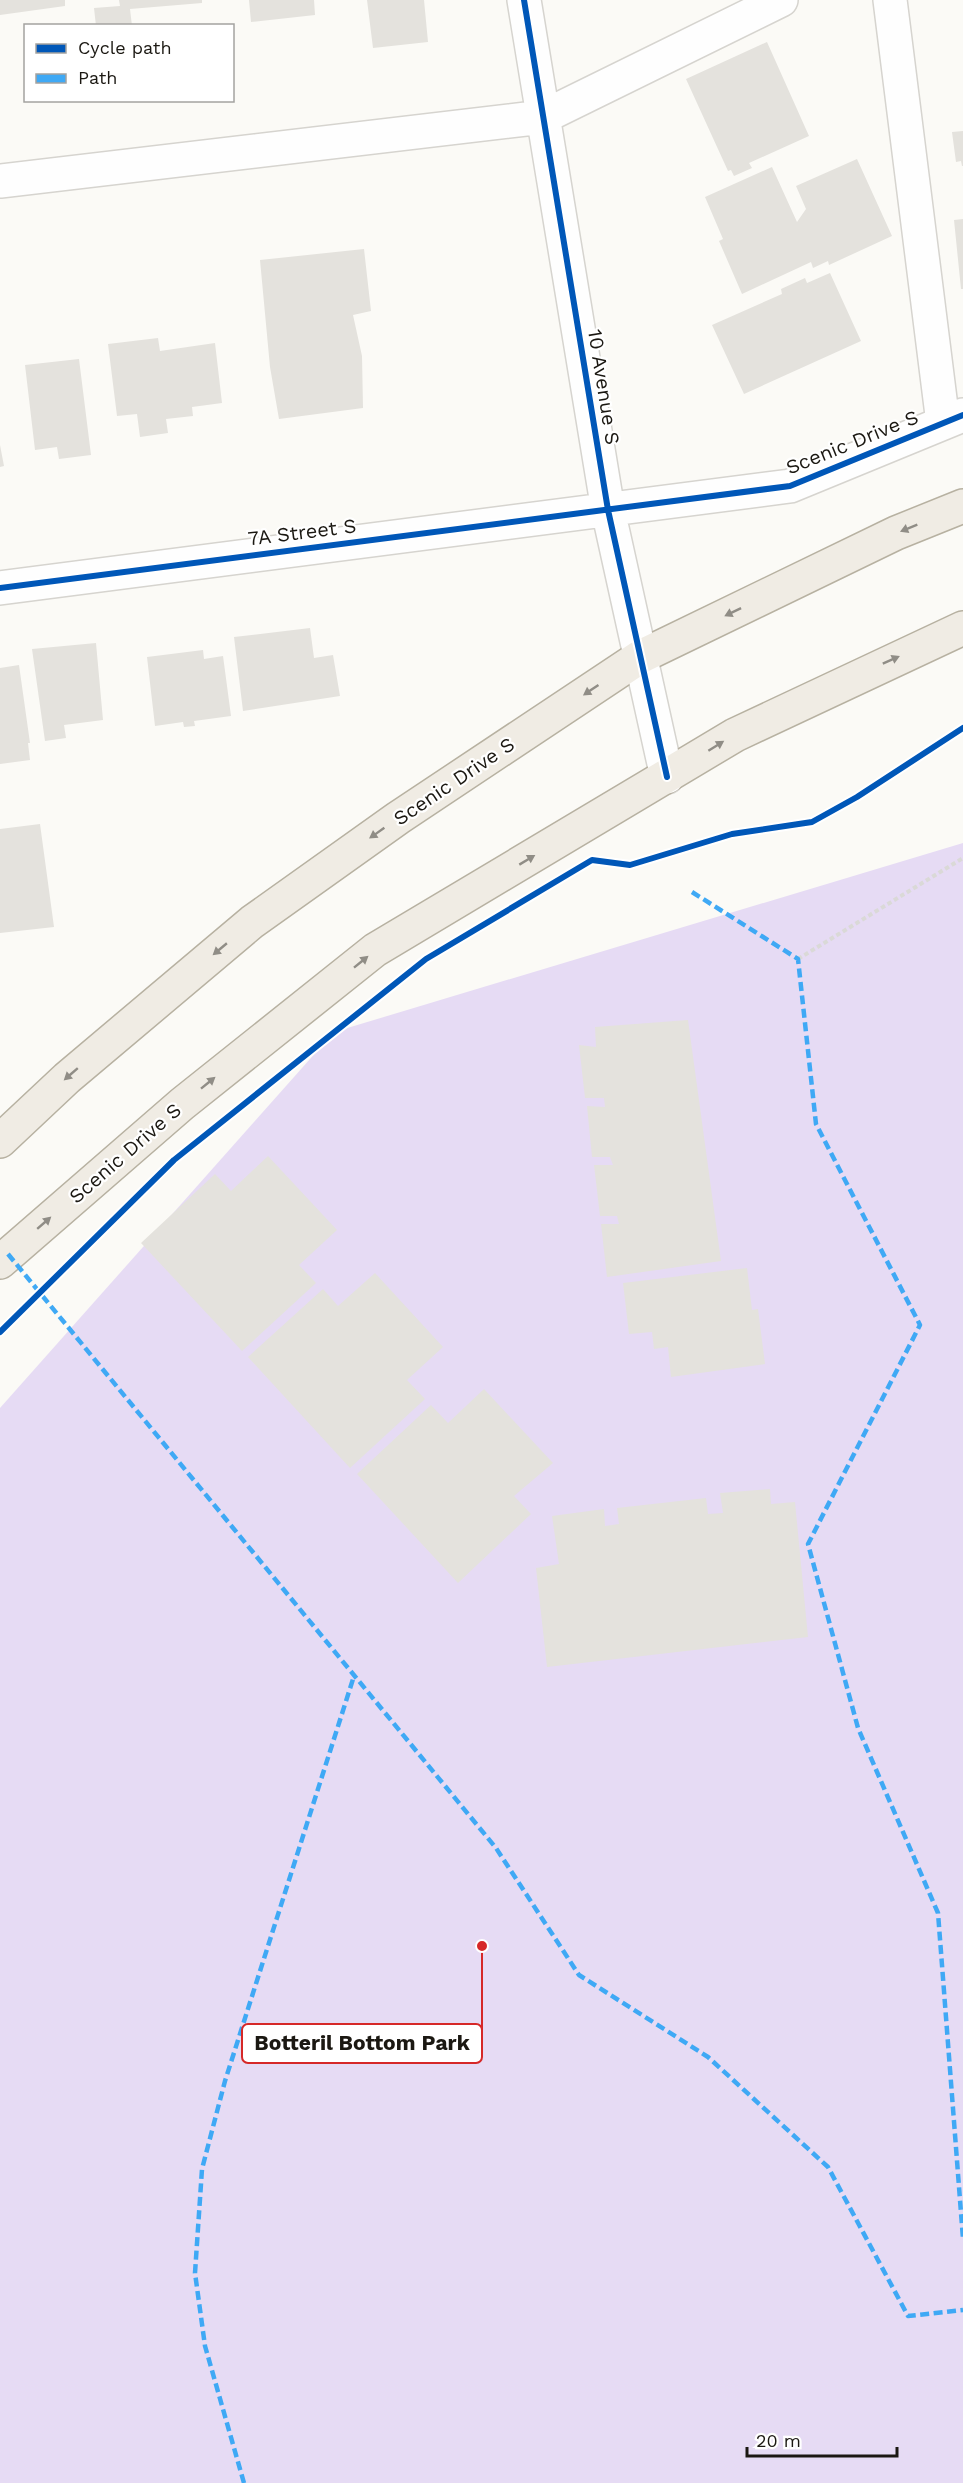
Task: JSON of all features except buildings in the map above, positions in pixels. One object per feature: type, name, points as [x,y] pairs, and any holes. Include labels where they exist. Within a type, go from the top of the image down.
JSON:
[{"type":"main road","name":"Scenic Drive S","points":[[0,1141],[67,1078],[252,922],[398,818],[640,657],[896,533],[963,506]]},
{"type":"main road","name":"Scenic Drive S","points":[[0,1262],[182,1104],[375,950],[735,735],[963,628]]},
{"type":"street","name":"10 Avenue S","points":[[524,0],[608,510],[667,777]]},
{"type":"street","points":[[0,181],[543,117],[781,0]]},
{"type":"street","points":[[890,0],[953,419]]},
{"type":"street","name":"Scenic Drive S","points":[[608,510],[790,486],[953,419]]},
{"type":"street","name":"7A Street S","points":[[0,588],[608,510]]},
{"type":"path","points":[[798,959],[963,858]]},
{"type":"shaded area","points":[[963,843],[963,2483],[0,2483],[0,1408],[334,1032]]},
{"type":"marked path","points":[[692,892],[798,959],[816,1124],[920,1325],[808,1544],[858,1728],[938,1913],[963,2239]]},
{"type":"marked path","points":[[8,1254],[496,1848],[579,1975],[708,2057],[828,2167],[908,2316],[963,2310]]},
{"type":"marked path","points":[[244,2483],[205,2346],[195,2273],[202,2169],[225,2081],[354,1676]]},
{"type":"cycle path","points":[[524,0],[608,510],[667,777]]},
{"type":"cycle path","points":[[0,588],[790,486],[963,415]]},
{"type":"cycle path","points":[[0,1332],[174,1160],[426,959],[592,860],[630,865],[732,834],[812,822],[857,797],[963,728]]},
{"type":"place","name":"Botteril Bottom Park","points":[[482,1946]]}]
